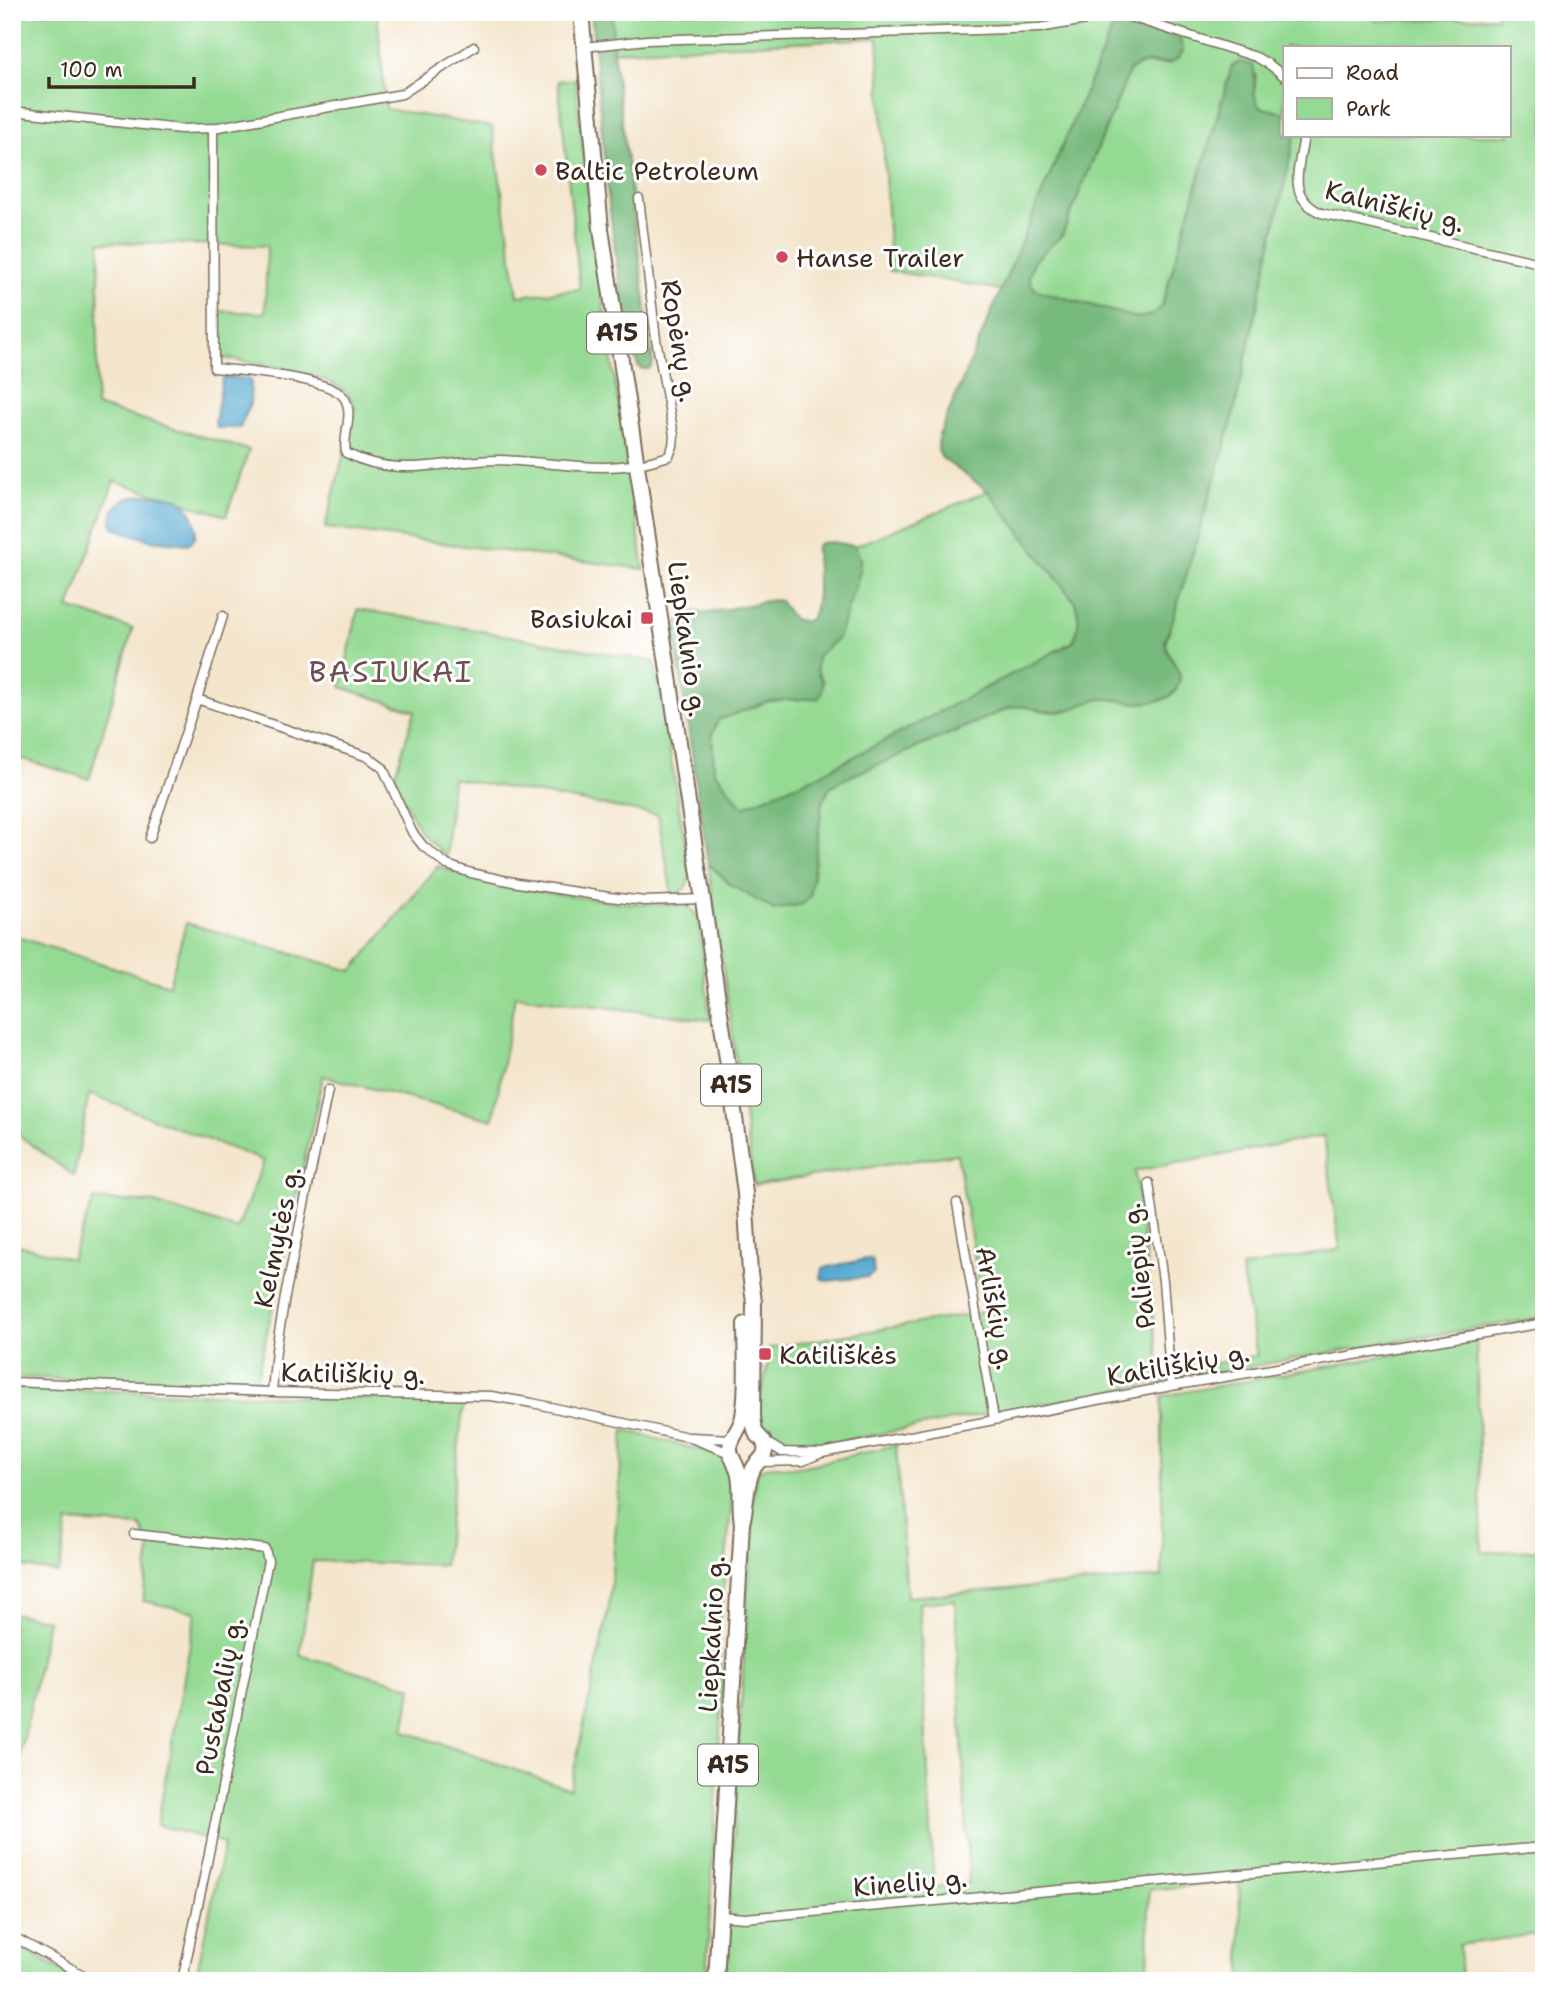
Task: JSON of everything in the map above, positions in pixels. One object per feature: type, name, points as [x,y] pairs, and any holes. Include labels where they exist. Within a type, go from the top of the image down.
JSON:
[{"type":"highway","name":"Liepkalnio g.","points":[[581,12],[598,202],[745,1193],[754,1302],[753,1417],[765,1451],[750,1480],[742,1523]]},
{"type":"highway","name":"Liepkalnio g.","points":[[720,1916],[742,1523],[740,1479],[734,1447],[744,1409],[746,1290],[750,1272]]},
{"type":"highway","points":[[757,1464],[746,1466],[734,1447],[747,1431],[760,1437]]},
{"type":"highway","name":"A15","points":[[716,1981],[720,1916]]},
{"type":"street","points":[[584,47],[647,40],[1039,28],[1121,13],[1256,57],[1283,75]]},
{"type":"street","points":[[12,111],[181,129],[213,128],[402,94],[474,47]]},
{"type":"street","points":[[213,128],[214,368],[304,380],[332,387],[346,401],[349,413],[345,453],[386,466],[434,467],[475,460],[603,466],[637,464]]},
{"type":"street","name":"Kalniškių g.","points":[[1304,136],[1297,184],[1304,201],[1321,213],[1544,264]]},
{"type":"street","name":"Ropėnų g.","points":[[637,464],[669,456],[674,435],[657,347],[639,199]]},
{"type":"street","points":[[150,838],[223,616]]},
{"type":"street","points":[[197,699],[376,762],[383,768],[412,832],[423,846],[447,865],[518,883],[609,898],[645,901],[702,899]]},
{"type":"street","name":"Kelmytės g.","points":[[272,1392],[286,1292],[328,1090]]},
{"type":"street","name":"Paliepių g.","points":[[1149,1183],[1163,1282],[1171,1386]]},
{"type":"street","name":"Arliškių g.","points":[[957,1203],[994,1419]]},
{"type":"street","name":"Katiliškių g.","points":[[757,1464],[803,1461],[822,1453],[1171,1386],[1544,1323]]},
{"type":"street","name":"Katiliškių g.","points":[[12,1382],[272,1392],[491,1396],[734,1447]]},
{"type":"street","name":"Katiliškių g.","points":[[688,1437],[734,1447]]},
{"type":"street","name":"Katiliškių g.","points":[[760,1437],[782,1452],[822,1453]]},
{"type":"street","name":"Pustabalių g.","points":[[134,1535],[265,1549],[268,1562],[182,1981]]},
{"type":"street","name":"Kinelių g.","points":[[720,1916],[745,1918],[1544,1847]]},
{"type":"street","points":[[12,1936],[94,1981]]},
{"type":"green space","points":[[12,12],[377,12],[386,109],[492,127],[518,296],[580,289],[558,81],[575,79],[596,259],[644,569],[325,528],[355,410],[350,398],[340,388],[314,377],[282,368],[219,357],[218,311],[265,313],[267,246],[100,242],[96,406],[249,450],[226,516],[114,481],[69,608],[133,629],[89,779],[19,758],[12,779]]},
{"type":"green space","points":[[591,12],[612,12],[613,51],[653,364],[649,369],[638,366],[625,322],[608,197]]},
{"type":"green space","points":[[612,12],[1374,12],[1375,21],[1497,17],[1498,12],[1544,12],[1544,1317],[1174,1380],[806,1448],[779,1445],[759,1423],[758,1406],[768,1365],[769,1348],[984,1312],[957,1154],[754,1185],[708,863],[731,885],[810,897],[822,804],[829,789],[837,782],[1017,705],[1035,707],[1104,698],[1133,703],[1162,700],[1172,659],[1167,650],[1166,639],[1232,421],[1295,136],[1510,136],[1510,46],[1283,46],[1283,113],[1259,107],[1254,100],[1256,75],[1232,66],[1162,305],[1146,317],[1133,317],[1036,290],[1029,276],[1034,261],[1062,235],[1130,70],[1142,64],[1169,64],[1114,25],[1001,290],[890,271],[878,38],[613,51]],"holes":[[[1324,1136],[1340,1249],[1241,1268],[1257,1356],[1160,1373],[1135,1171]]]},
{"type":"green space","points":[[1121,19],[1180,39],[1183,51],[1169,63],[1141,64],[1130,70],[1062,235],[1034,261],[1029,276],[1036,290],[1133,317],[1149,316],[1159,309],[1232,66],[1240,62],[1253,65],[1255,97],[1259,107],[1283,113],[1283,136],[1295,136],[1232,421],[1165,641],[1179,674],[1178,686],[1170,696],[1150,702],[1103,699],[1056,712],[1008,708],[837,782],[828,789],[822,804],[810,897],[803,904],[774,910],[731,885],[708,863],[673,624],[693,612],[708,613],[772,600],[780,601],[794,620],[808,620],[816,605],[817,596],[816,547],[820,543],[833,542],[855,546],[860,559],[860,571],[838,638],[817,656],[818,674],[823,685],[819,698],[769,701],[718,720],[712,734],[714,771],[743,807],[817,776],[1073,642],[1078,622],[1075,602],[988,491],[942,458],[938,450],[939,435],[1114,25]]},
{"type":"green space","points":[[988,491],[1075,602],[1078,622],[1073,642],[817,776],[743,807],[714,771],[712,734],[718,720],[769,701],[819,698],[823,681],[816,669],[817,656],[838,637],[860,571],[860,559],[855,546]]},
{"type":"green space","points":[[358,609],[655,662],[690,874],[685,888],[672,895],[658,815],[452,778],[446,857],[421,833],[399,790],[395,774],[415,711],[341,687]]},
{"type":"green space","points":[[438,866],[524,889],[621,903],[690,907],[698,918],[710,1020],[515,996],[493,1120],[323,1076],[255,1387],[12,1377],[12,1243],[71,1259],[94,1199],[155,1203],[237,1229],[264,1161],[89,1094],[74,1176],[12,1130],[12,935],[169,985],[186,923],[352,971]]},
{"type":"green space","points":[[1476,1340],[1482,1552],[1544,1550],[1544,1933],[1459,1945],[1461,1981],[1242,1981],[1239,1881],[1149,1890],[1148,1981],[725,1981],[753,1502],[755,1480],[760,1470],[769,1466],[799,1467],[896,1445],[907,1597],[1162,1577],[1162,1396]],"holes":[[[955,1600],[969,1883],[934,1887],[919,1603]]]},
{"type":"green space","points":[[12,1388],[464,1401],[444,1565],[313,1561],[300,1655],[412,1687],[404,1731],[570,1789],[609,1607],[624,1430],[722,1456],[727,1460],[734,1476],[717,1632],[723,1675],[706,1981],[195,1981],[224,1844],[157,1825],[196,1612],[143,1601],[150,1549],[141,1526],[68,1522],[59,1573],[12,1565]]},
{"type":"green space","points":[[12,1613],[48,1620],[12,1796]]},
{"type":"green space","points":[[12,1943],[81,1981],[12,1981]]},
{"type":"water","points":[[230,377],[251,381],[250,404],[240,428],[217,428],[215,423],[222,379]]},
{"type":"water","points":[[142,495],[167,496],[181,501],[195,522],[193,540],[188,544],[150,540],[113,528],[115,508],[129,498]]},
{"type":"water","points":[[872,1260],[874,1273],[868,1277],[826,1281],[821,1278],[823,1268]]},
{"type":"place","name":"Baltic Petroleum","points":[[541,170]]},
{"type":"place","name":"Hanse Trailer","points":[[782,257]]},
{"type":"place","name":"Basiukai","points":[[647,618]]},
{"type":"place","name":"Katiliškės","points":[[765,1354]]},
{"type":"district","name":"BASIUKAI","points":[[391,671]]}]
